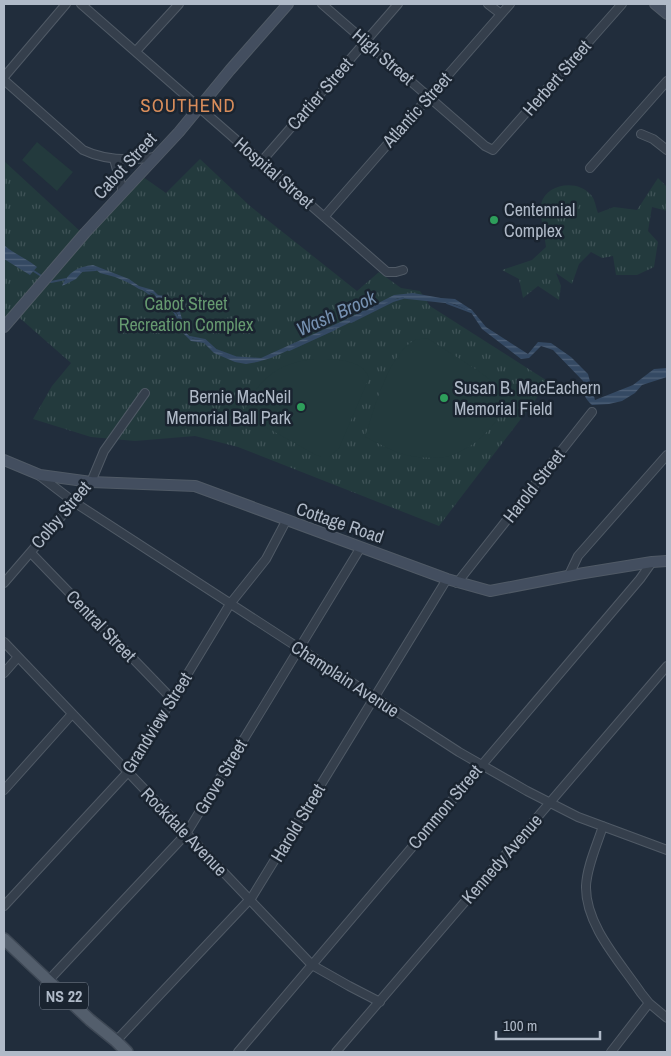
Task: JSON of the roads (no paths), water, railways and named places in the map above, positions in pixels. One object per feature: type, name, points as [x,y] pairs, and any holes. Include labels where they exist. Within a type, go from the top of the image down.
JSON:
[{"type":"main road","name":"Cabot Street","points":[[4,327],[123,192],[179,132],[199,106],[288,4]]},
{"type":"main road","points":[[656,4],[667,14]]},
{"type":"main road","name":"Cottage Road","points":[[4,460],[40,475],[91,482],[195,486],[452,581],[490,591],[569,575],[652,562],[667,562]]},
{"type":"main road","name":"NS 22","points":[[4,939],[126,1052]]},
{"type":"street","points":[[66,4],[4,79],[76,146],[94,155],[114,159],[140,160],[155,157]]},
{"type":"street","name":"Hospital Street","points":[[81,4],[386,272],[403,270]]},
{"type":"street","points":[[136,51],[179,4]]},
{"type":"street","name":"High Street","points":[[322,4],[490,150]]},
{"type":"street","name":"Cartier Street","points":[[261,162],[398,4]]},
{"type":"street","points":[[488,4],[501,14]]},
{"type":"street","name":"Atlantic Street","points":[[324,217],[510,4]]},
{"type":"street","name":"Herbert Street","points":[[490,150],[497,147],[622,4]]},
{"type":"street","points":[[590,168],[667,81]]},
{"type":"street","points":[[641,134],[667,150]]},
{"type":"street","points":[[114,159],[123,192]]},
{"type":"street","name":"Colby Street","points":[[4,582],[91,482],[104,451],[144,393]]},
{"type":"street","name":"Harold Street","points":[[116,1041],[250,900],[374,698],[452,581],[592,412]]},
{"type":"street","points":[[569,575],[578,556],[667,455]]},
{"type":"street","name":"Champlain Avenue","points":[[40,475],[74,502],[374,698],[482,765],[550,803],[578,816],[667,850]]},
{"type":"street","name":"Grandview Street","points":[[4,906],[128,772],[230,604],[260,568],[273,548],[286,521]]},
{"type":"street","name":"Grove Street","points":[[48,981],[186,834],[361,547]]},
{"type":"street","name":"Central Street","points":[[31,553],[172,699]]},
{"type":"street","name":"Common Street","points":[[238,1052],[640,579],[652,562]]},
{"type":"street","name":"Rockdale Avenue","points":[[4,642],[312,965],[380,1002]]},
{"type":"street","points":[[4,673],[18,658]]},
{"type":"street","name":"Kennedy Avenue","points":[[336,1052],[667,666]]},
{"type":"street","points":[[4,790],[72,714]]},
{"type":"street","points":[[603,826],[587,881],[588,909],[596,927],[649,1003],[667,1018]]},
{"type":"street","points":[[611,1052],[649,1003]]},
{"type":"water","points":[[4,245],[37,267],[30,275],[4,259]]},
{"type":"water","points":[[93,265],[129,279],[139,286],[153,290],[158,295],[165,296],[180,312],[182,319],[187,324],[186,333],[193,339],[205,340],[216,350],[230,356],[261,358],[347,319],[394,295],[413,293],[455,299],[472,310],[486,327],[528,354],[538,342],[551,343],[571,357],[588,374],[595,400],[633,385],[654,369],[667,368],[667,377],[642,385],[635,393],[622,401],[592,405],[584,394],[583,381],[553,350],[541,346],[529,358],[521,359],[482,329],[470,311],[454,304],[398,298],[345,325],[271,358],[246,364],[235,362],[214,353],[204,343],[191,341],[184,334],[183,327],[178,321],[178,315],[163,298],[158,300],[154,294],[129,283],[100,273],[95,269],[84,270],[76,279],[62,286],[71,273],[83,267]]},
{"type":"waterway","name":"Wash Brook","points":[[32,270],[43,277]]},
{"type":"waterway","name":"Wash Brook","points":[[81,271],[96,270]]},
{"type":"waterway","name":"Wash Brook","points":[[49,281],[66,279]]},
{"type":"waterway","name":"Wash Brook","points":[[144,290],[158,300]]},
{"type":"waterway","name":"Wash Brook","points":[[351,322],[403,298]]},
{"type":"waterway","name":"Wash Brook","points":[[447,303],[471,312]]},
{"type":"waterway","name":"Wash Brook","points":[[171,307],[178,318]]},
{"type":"waterway","name":"Wash Brook","points":[[289,350],[335,329]]},
{"type":"waterway","name":"Wash Brook","points":[[190,337],[205,340],[216,350],[235,357]]},
{"type":"place","name":"Centennial Complex","points":[[494,220]]},
{"type":"place","name":"Susan B. MacEachern Memorial Field","points":[[444,398]]},
{"type":"place","name":"Bernie MacNeil Memorial Ball Park","points":[[301,407]]},
{"type":"district","name":"SOUTHEND","points":[[188,105]]},
{"type":"park label","name":"Cabot Street Recreation Complex","points":[[186,314]]}]
